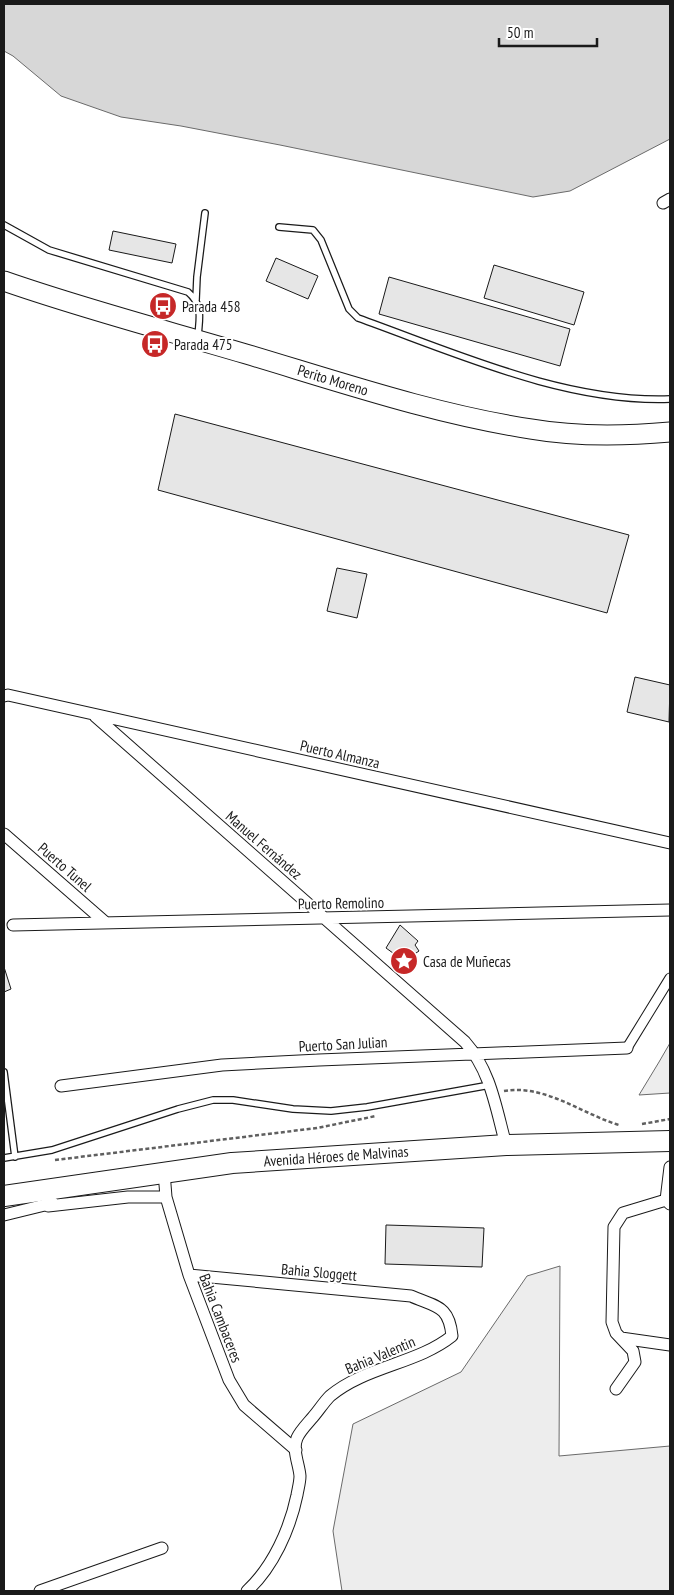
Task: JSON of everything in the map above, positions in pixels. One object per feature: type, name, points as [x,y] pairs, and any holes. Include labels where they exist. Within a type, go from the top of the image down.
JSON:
[{"type":"highway","name":"Avenida Héroes de Malvinas","points":[[4,1196],[232,1163],[506,1145],[670,1141]]},
{"type":"main road","name":"Perito Moreno","points":[[4,281],[62,301],[396,399],[464,417],[532,430],[582,434],[627,436],[670,432]]},
{"type":"street","name":"Puerto Almanza","points":[[4,696],[8,695],[670,843]]},
{"type":"street","name":"Manuel Fernández","points":[[94,714],[465,1042],[475,1054],[488,1077],[506,1145]]},
{"type":"street","name":"Puerto Tunel","points":[[4,834],[106,923]]},
{"type":"street","name":"Puerto Remolino","points":[[13,925],[670,910]]},
{"type":"street","points":[[627,1048],[670,978]]},
{"type":"street","name":"Puerto San Julian","points":[[60,1086],[222,1065],[627,1048]]},
{"type":"street","points":[[616,1389],[635,1362],[633,1351],[616,1333],[612,1322],[614,1227],[623,1213],[668,1202],[670,1167]]},
{"type":"street","name":"Bahia Cambaceres","points":[[164,1172],[166,1197],[189,1275],[229,1380],[244,1405],[296,1450]]},
{"type":"street","points":[[48,1206],[66,1197],[80,1185]]},
{"type":"street","points":[[4,1215],[48,1206],[128,1197],[166,1197]]},
{"type":"street","name":"Bahia Sloggett","points":[[189,1275],[411,1296],[444,1310]]},
{"type":"street","name":"Bahia Valentin","points":[[296,1450],[297,1438],[330,1397],[358,1378],[440,1346],[452,1336],[451,1323],[444,1310]]},
{"type":"street","points":[[621,1338],[670,1345]]},
{"type":"street","points":[[247,1591],[261,1586],[294,1510],[300,1477],[296,1450]]},
{"type":"street","points":[[40,1591],[162,1548]]},
{"type":"lane","points":[[198,340],[197,276],[205,213]]},
{"type":"lane","points":[[4,225],[49,250],[188,292],[196,300]]},
{"type":"lane","points":[[279,226],[314,230],[321,240],[349,309],[358,318],[521,377],[609,396],[670,399]]},
{"type":"lane","points":[[4,1072],[16,1157]]},
{"type":"lane","points":[[4,1158],[52,1150],[178,1109],[213,1100],[233,1100],[293,1109],[332,1111],[491,1089]]},
{"type":"path","points":[[491,1089],[525,1090],[546,1095],[618,1125],[627,1126]]},
{"type":"path","points":[[52,1160],[317,1128],[385,1114]]},
{"type":"path","points":[[635,1125],[670,1119]]},
{"type":"shaded area","points":[[4,4],[670,4],[670,139],[570,191],[533,197],[280,145],[181,126],[121,117],[61,96],[13,56],[4,51]]},
{"type":"shaded area","points":[[670,1043],[670,1093],[639,1095],[659,1062]]},
{"type":"shaded area","points":[[560,1266],[559,1456],[670,1446],[670,1591],[342,1591],[333,1531],[353,1424],[461,1372],[527,1276]]},
{"type":"building","points":[[113,231],[176,244],[172,263],[109,250]]},
{"type":"building","points":[[276,258],[318,276],[308,299],[266,281]]},
{"type":"building","points":[[494,265],[584,292],[574,325],[484,298]]},
{"type":"building","points":[[389,277],[570,329],[560,366],[379,314]]},
{"type":"building","points":[[175,414],[629,535],[607,613],[158,490]]},
{"type":"building","points":[[337,568],[367,574],[357,618],[327,611]]},
{"type":"building","points":[[635,677],[670,685],[669,722],[627,712]]},
{"type":"building","points":[[400,925],[418,941],[415,945],[419,951],[404,961],[386,948]]},
{"type":"building","points":[[4,967],[11,989],[4,992]]},
{"type":"building","points":[[386,1225],[484,1228],[482,1267],[385,1264]]},
{"type":"place","name":"Parada 458","points":[[163,306]]},
{"type":"place","name":"Parada 475","points":[[155,344]]},
{"type":"place","name":"Casa de Muñecas","points":[[404,961]]}]
